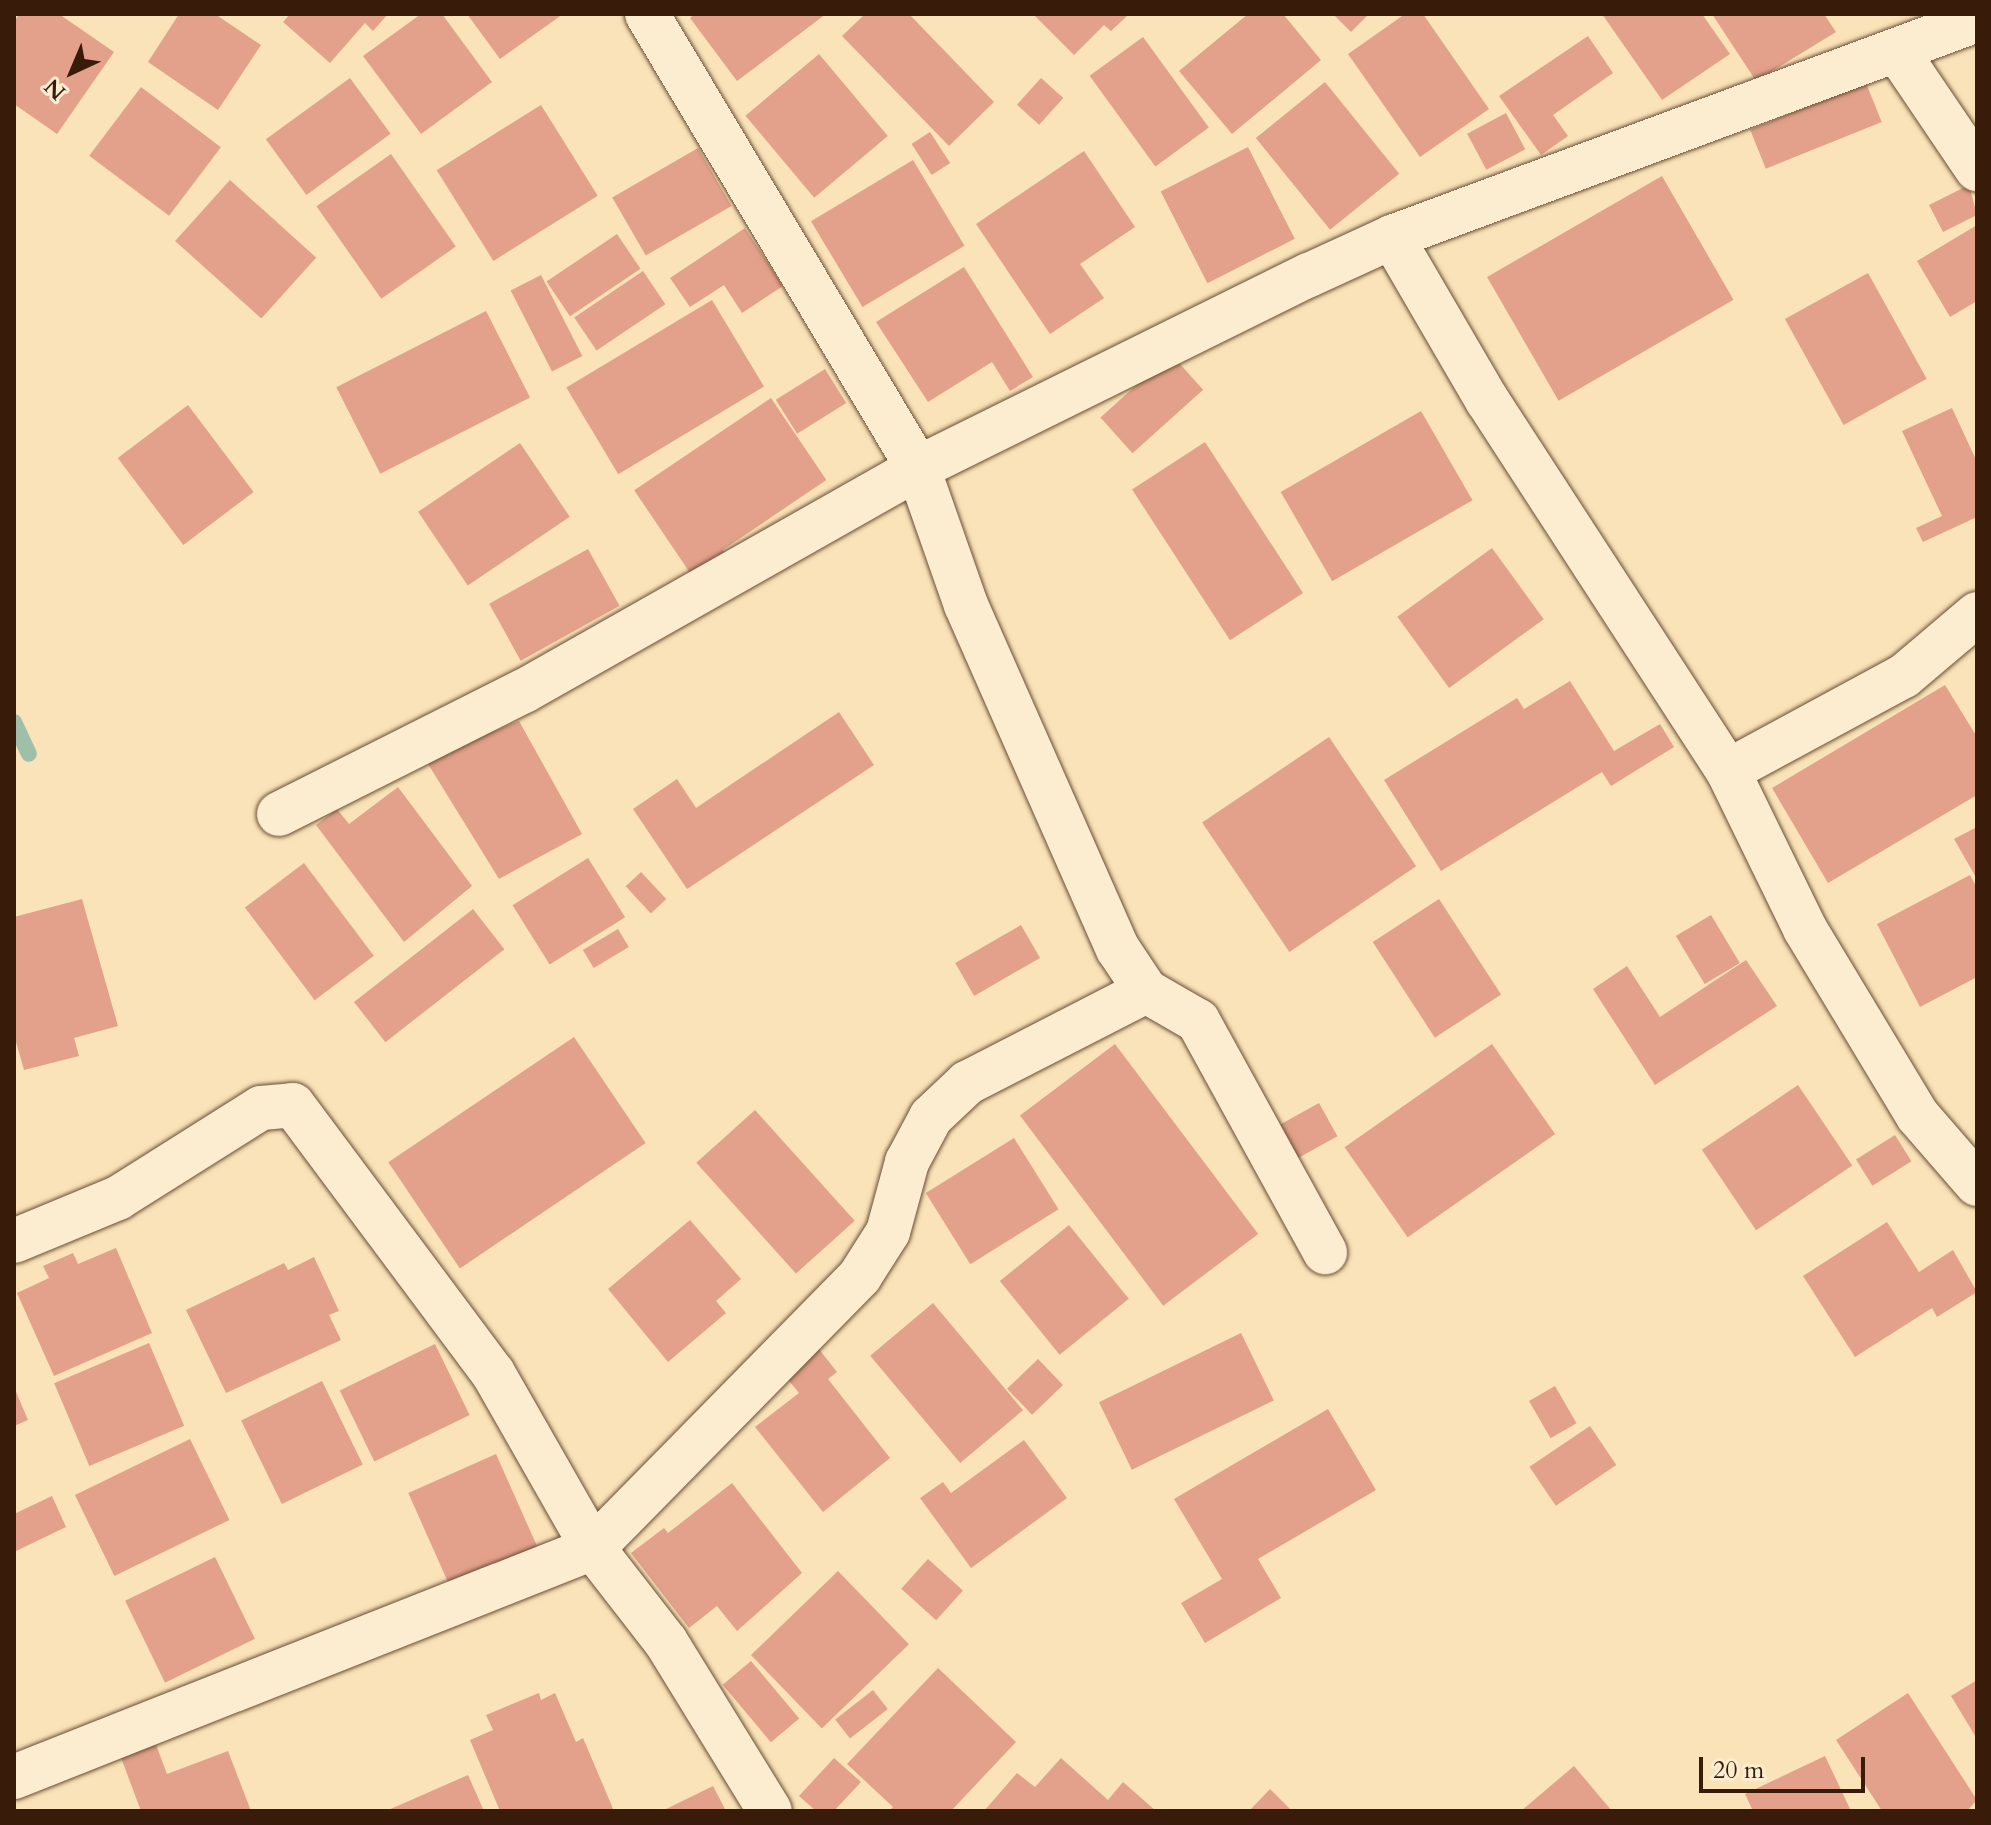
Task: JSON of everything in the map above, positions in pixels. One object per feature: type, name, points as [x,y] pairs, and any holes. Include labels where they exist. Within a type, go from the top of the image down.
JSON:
[{"type":"street","points":[[647,14],[918,468],[966,605],[1118,949],[1146,991],[1198,1021],[1325,1252]]},
{"type":"street","points":[[279,814],[524,691],[918,468],[1392,237],[1977,20]]},
{"type":"street","points":[[1897,51],[1977,169]]},
{"type":"street","points":[[1392,237],[1487,400],[1728,771],[1813,942],[1918,1116],[1977,1184]]},
{"type":"street","points":[[1728,771],[1904,676],[1977,614]]},
{"type":"street","points":[[14,1777],[593,1548],[860,1276],[888,1232],[907,1162],[931,1117],[967,1083],[1146,991]]},
{"type":"street","points":[[14,1241],[118,1198],[261,1108],[293,1105],[493,1373],[593,1548],[666,1642],[770,1811]]},
{"type":"building","points":[[19,14],[59,14],[114,52],[57,134],[14,104],[14,22]]},
{"type":"building","points":[[179,14],[215,14],[261,45],[218,110],[148,62]]},
{"type":"building","points":[[290,14],[388,14],[373,31],[365,23],[330,63],[283,22]]},
{"type":"building","points":[[421,14],[442,14],[492,82],[421,134],[363,56]]},
{"type":"building","points":[[467,14],[563,14],[500,59]]},
{"type":"building","points":[[695,14],[826,14],[737,81],[690,18]]},
{"type":"building","points":[[865,14],[909,14],[994,102],[949,146],[842,36]]},
{"type":"building","points":[[1033,14],[1129,14],[1111,31],[1104,25],[1074,55]]},
{"type":"building","points":[[1248,14],[1283,14],[1321,60],[1232,134],[1179,71]]},
{"type":"building","points":[[1333,14],[1369,14],[1351,32]]},
{"type":"building","points":[[1405,14],[1423,14],[1489,109],[1420,157],[1348,54]]},
{"type":"building","points":[[1602,14],[1702,14],[1730,54],[1662,100]]},
{"type":"building","points":[[1712,14],[1824,14],[1836,32],[1756,81]]},
{"type":"building","points":[[1588,36],[1613,73],[1553,115],[1568,136],[1541,155],[1499,96]]},
{"type":"building","points":[[1143,37],[1209,128],[1155,166],[1090,76]]},
{"type":"building","points":[[819,54],[888,136],[814,198],[745,116]]},
{"type":"building","points":[[350,78],[391,134],[306,195],[266,139]]},
{"type":"building","points":[[1041,78],[1063,98],[1039,125],[1017,105]]},
{"type":"building","points":[[1325,82],[1399,174],[1330,230],[1256,138]]},
{"type":"building","points":[[1866,83],[1882,122],[1766,169],[1750,130]]},
{"type":"building","points":[[141,87],[221,147],[169,216],[89,156]]},
{"type":"building","points":[[541,105],[598,196],[493,261],[437,170]]},
{"type":"building","points":[[1506,113],[1525,149],[1486,170],[1467,134]]},
{"type":"building","points":[[930,132],[950,163],[932,175],[912,144]]},
{"type":"building","points":[[1248,147],[1295,239],[1207,283],[1161,191]]},
{"type":"building","points":[[698,148],[732,206],[646,256],[612,198]]},
{"type":"building","points":[[1084,151],[1135,227],[1080,264],[1104,298],[1050,334],[976,224]]},
{"type":"building","points":[[391,154],[456,247],[381,299],[316,206]]},
{"type":"building","points":[[913,160],[965,246],[863,307],[811,221]]},
{"type":"building","points":[[1662,176],[1734,300],[1559,401],[1487,277]]},
{"type":"building","points":[[230,180],[316,258],[261,319],[175,241]]},
{"type":"building","points":[[1969,185],[1977,215],[1943,232],[1929,205]]},
{"type":"building","points":[[1977,225],[1977,301],[1950,317],[1917,261]]},
{"type":"building","points":[[745,228],[783,286],[742,313],[724,285],[690,307],[670,278]]},
{"type":"building","points":[[617,234],[640,269],[570,316],[547,282]]},
{"type":"building","points":[[964,267],[1033,377],[1010,391],[992,362],[928,402],[876,322]]},
{"type":"building","points":[[643,271],[665,304],[597,351],[574,317]]},
{"type":"building","points":[[1868,273],[1927,379],[1844,425],[1785,319]]},
{"type":"building","points":[[541,275],[582,356],[552,372],[511,290]]},
{"type":"building","points":[[712,300],[764,387],[618,474],[566,388]]},
{"type":"building","points":[[486,311],[530,397],[380,474],[336,387]]},
{"type":"building","points":[[1171,354],[1203,390],[1133,453],[1100,418]]},
{"type":"building","points":[[825,369],[846,403],[797,434],[776,400]]},
{"type":"building","points":[[771,398],[826,480],[690,572],[634,490]]},
{"type":"building","points":[[188,405],[254,492],[183,545],[118,458]]},
{"type":"building","points":[[1952,408],[1977,462],[1977,517],[1923,542],[1916,528],[1942,516],[1902,431]]},
{"type":"building","points":[[1421,411],[1472,500],[1332,581],[1281,492]]},
{"type":"building","points":[[1205,442],[1303,593],[1230,640],[1132,489]]},
{"type":"building","points":[[520,443],[570,517],[468,586],[418,512]]},
{"type":"building","points":[[719,542],[732,568],[697,586],[683,560]]},
{"type":"building","points":[[1492,548],[1544,619],[1449,688],[1397,617]]},
{"type":"building","points":[[588,549],[620,606],[521,661],[489,604]]},
{"type":"building","points":[[1570,681],[1614,751],[1660,724],[1674,747],[1611,786],[1602,772],[1441,871],[1384,780],[1517,698],[1524,709]]},
{"type":"building","points":[[1945,685],[1977,737],[1977,795],[1828,883],[1772,788]]},
{"type":"building","points":[[839,712],[874,765],[687,889],[633,809],[677,779],[696,808]]},
{"type":"building","points":[[519,721],[582,834],[499,879],[425,759]]},
{"type":"building","points":[[1329,737],[1416,866],[1289,952],[1202,823]]},
{"type":"building","points":[[398,787],[472,886],[404,942],[316,825],[337,809],[349,824]]},
{"type":"building","points":[[1977,827],[1977,879],[1954,839]]},
{"type":"building","points":[[588,858],[625,917],[550,965],[513,905]]},
{"type":"building","points":[[304,863],[374,956],[315,1000],[245,908]]},
{"type":"building","points":[[641,872],[666,899],[651,913],[626,886]]},
{"type":"building","points":[[1970,875],[1977,888],[1977,977],[1920,1007],[1877,924]]},
{"type":"building","points":[[82,899],[118,1026],[74,1038],[79,1056],[24,1070],[14,1035],[14,917]]},
{"type":"building","points":[[1439,899],[1501,995],[1435,1038],[1373,942]]},
{"type":"building","points":[[473,909],[504,949],[385,1042],[354,1002]]},
{"type":"building","points":[[1711,915],[1740,963],[1705,984],[1676,936]]},
{"type":"building","points":[[1021,925],[1040,958],[974,996],[955,963]]},
{"type":"building","points":[[618,929],[629,947],[594,968],[583,950]]},
{"type":"building","points":[[1746,960],[1777,1006],[1655,1085],[1593,989],[1627,966],[1660,1017]]},
{"type":"building","points":[[574,1037],[646,1143],[460,1268],[388,1162]]},
{"type":"building","points":[[1115,1044],[1258,1234],[1163,1306],[1020,1116]]},
{"type":"building","points":[[1492,1044],[1555,1134],[1408,1237],[1345,1147]]},
{"type":"building","points":[[1798,1085],[1852,1165],[1756,1230],[1702,1150]]},
{"type":"building","points":[[1319,1103],[1337,1136],[1295,1160],[1277,1126]]},
{"type":"building","points":[[755,1110],[855,1221],[796,1274],[696,1163]]},
{"type":"building","points":[[1895,1135],[1911,1161],[1872,1186],[1856,1159]]},
{"type":"building","points":[[1014,1138],[1059,1209],[970,1264],[926,1193]]},
{"type":"building","points":[[690,1220],[741,1279],[716,1301],[726,1313],[668,1362],[608,1289]]},
{"type":"building","points":[[1887,1222],[1919,1272],[1953,1250],[1977,1292],[1937,1317],[1932,1308],[1855,1357],[1803,1276]]},
{"type":"building","points":[[1069,1225],[1129,1299],[1060,1355],[1000,1281]]},
{"type":"building","points":[[116,1248],[152,1333],[54,1376],[17,1293],[49,1278],[43,1266],[73,1253],[78,1264]]},
{"type":"building","points":[[314,1257],[339,1311],[329,1315],[341,1340],[226,1393],[186,1310],[284,1263],[288,1270]]},
{"type":"building","points":[[933,1303],[1023,1410],[960,1463],[870,1356]]},
{"type":"building","points":[[1241,1333],[1274,1400],[1132,1470],[1099,1402]]},
{"type":"building","points":[[811,1339],[837,1372],[828,1379],[890,1458],[823,1512],[755,1427],[799,1393],[777,1366]]},
{"type":"building","points":[[149,1343],[184,1426],[89,1466],[54,1383]]},
{"type":"building","points":[[435,1344],[470,1415],[374,1461],[340,1390]]},
{"type":"building","points":[[1038,1359],[1063,1385],[1032,1415],[1007,1389]]},
{"type":"building","points":[[322,1381],[363,1465],[282,1504],[241,1420]]},
{"type":"building","points":[[1555,1386],[1576,1423],[1551,1438],[1529,1401]]},
{"type":"building","points":[[14,1387],[28,1420],[14,1426]]},
{"type":"building","points":[[1328,1409],[1376,1490],[1258,1559],[1281,1598],[1205,1643],[1181,1603],[1222,1579],[1174,1499]]},
{"type":"building","points":[[1590,1426],[1616,1465],[1556,1506],[1529,1467]]},
{"type":"building","points":[[190,1439],[229,1520],[114,1576],[75,1495]]},
{"type":"building","points":[[1024,1440],[1067,1498],[971,1568],[920,1498],[943,1482],[951,1493]]},
{"type":"building","points":[[496,1454],[542,1556],[454,1595],[408,1493]]},
{"type":"building","points":[[732,1483],[802,1573],[737,1631],[717,1606],[689,1628],[631,1553],[664,1528],[668,1533]]},
{"type":"building","points":[[52,1496],[66,1527],[14,1552],[14,1514]]},
{"type":"building","points":[[215,1557],[255,1639],[165,1683],[125,1601]]},
{"type":"building","points":[[928,1559],[963,1590],[936,1620],[901,1589]]},
{"type":"building","points":[[838,1571],[909,1644],[822,1728],[751,1655]]},
{"type":"building","points":[[751,1661],[799,1718],[771,1742],[723,1685]]},
{"type":"building","points":[[938,1668],[1016,1742],[951,1811],[889,1811],[893,1807],[847,1764]]},
{"type":"building","points":[[1977,1680],[1977,1739],[1951,1696]]},
{"type":"building","points":[[873,1690],[888,1709],[850,1738],[835,1720]]},
{"type":"building","points":[[539,1693],[541,1700],[555,1693],[576,1742],[583,1738],[614,1811],[500,1811],[470,1740],[493,1730],[486,1715]]},
{"type":"building","points":[[1908,1693],[1977,1800],[1967,1811],[1882,1811],[1836,1740]]},
{"type":"building","points":[[155,1742],[167,1774],[228,1751],[251,1811],[141,1811],[120,1755]]},
{"type":"building","points":[[1825,1756],[1851,1811],[1753,1811],[1745,1794]]},
{"type":"building","points":[[834,1758],[861,1782],[834,1811],[816,1811],[799,1796]]},
{"type":"building","points":[[1061,1758],[1108,1800],[1123,1782],[1156,1811],[984,1811],[1017,1773],[1035,1787]]},
{"type":"building","points":[[1574,1766],[1612,1811],[1521,1811]]},
{"type":"building","points":[[468,1775],[484,1811],[386,1811]]},
{"type":"building","points":[[713,1786],[726,1811],[662,1811]]},
{"type":"building","points":[[1270,1789],[1292,1811],[1249,1811]]},
{"type":"waterway","points":[[14,722],[29,754]]}]
